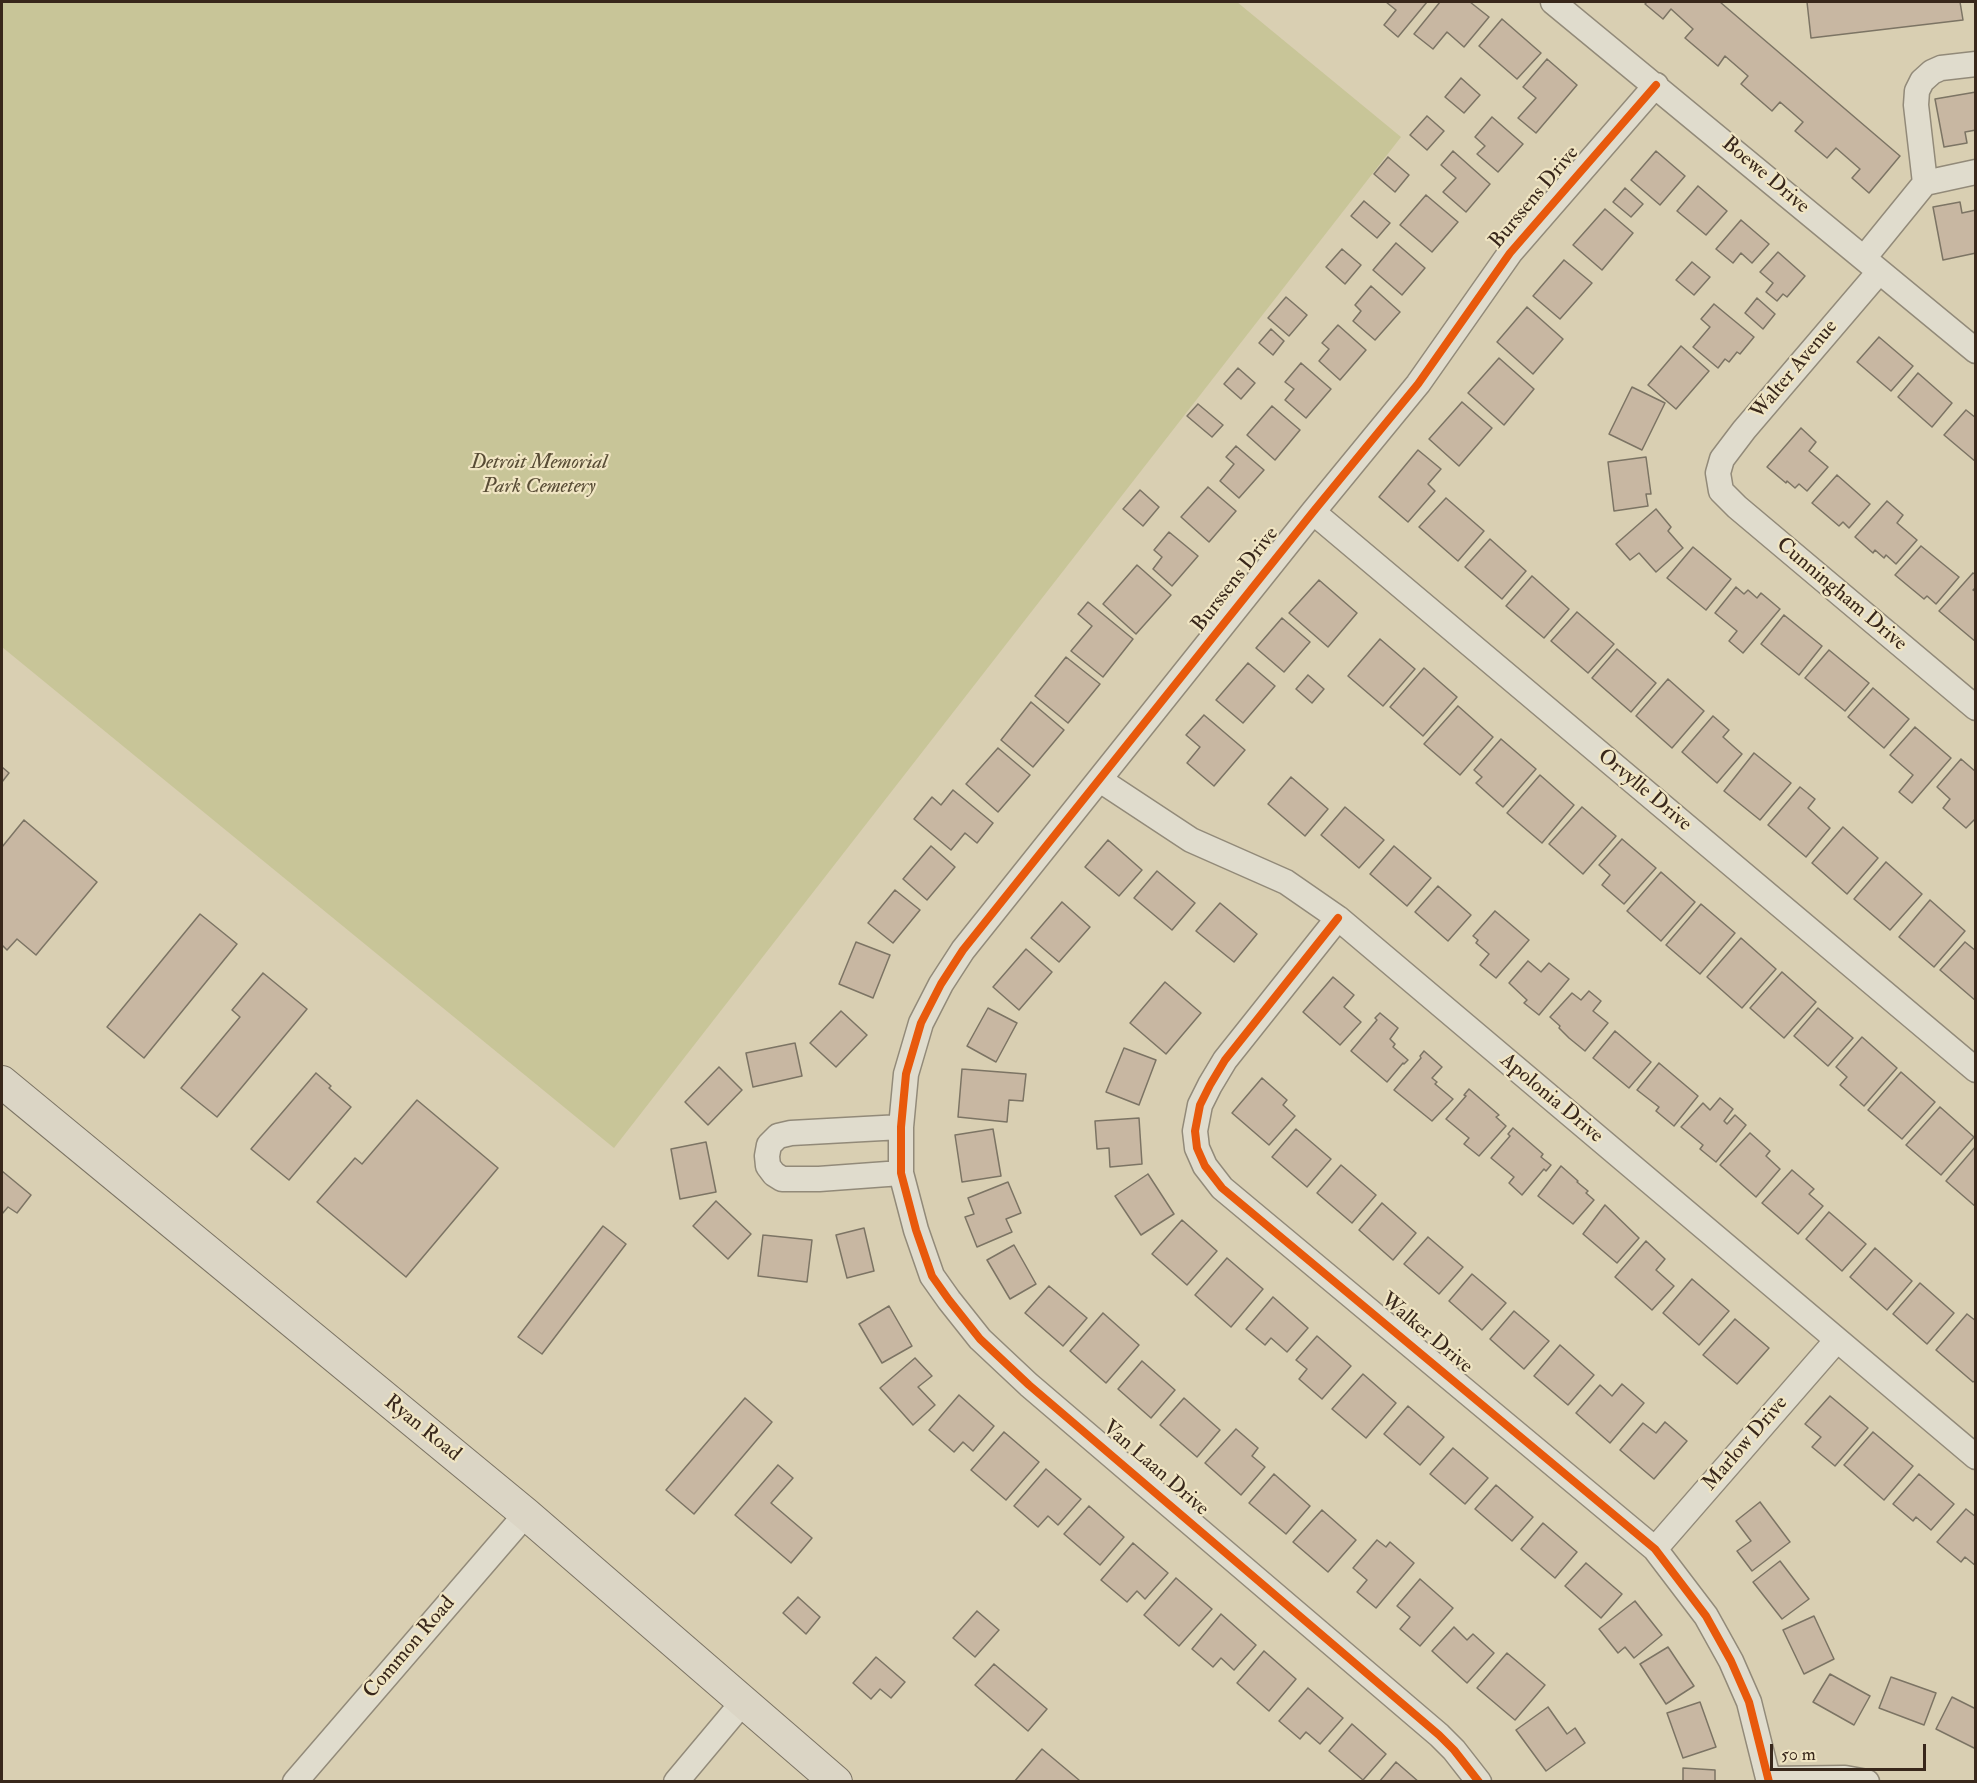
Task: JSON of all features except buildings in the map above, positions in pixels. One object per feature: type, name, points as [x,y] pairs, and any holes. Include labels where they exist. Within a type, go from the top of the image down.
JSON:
[{"type":"main road","name":"Ryan Road","points":[[2,1082],[526,1514],[836,1782]]},
{"type":"street","name":"Boewe Drive","points":[[1553,2],[1976,351]]},
{"type":"street","points":[[1976,64],[1941,68],[1932,72],[1922,81],[1917,91],[1916,105],[1925,183],[1976,172]]},
{"type":"street","name":"Burssens Drive","points":[[901,1127],[906,1074],[921,1023],[941,984],[963,950],[1418,384],[1510,253],[1656,85]]},
{"type":"street","name":"Walter Avenue","points":[[1718,473],[1722,459],[1871,265],[1925,183]]},
{"type":"street","name":"Cunningham Drive","points":[[1718,473],[1721,491],[1737,507],[1976,708]]},
{"type":"street","name":"Orvylle Drive","points":[[1313,512],[1976,1070]]},
{"type":"street","name":"Apolonia Drive","points":[[1100,780],[1191,840],[1286,882],[1338,918],[1976,1457]]},
{"type":"street","name":"Walker Drive","points":[[1338,918],[1225,1060],[1210,1085],[1200,1105],[1195,1131],[1197,1148],[1205,1166],[1222,1188],[1655,1549],[1706,1616],[1731,1660],[1749,1702],[1769,1780],[1845,1778],[1867,1782]]},
{"type":"street","points":[[901,1127],[791,1133],[778,1136],[769,1145],[766,1156],[768,1166],[782,1179],[819,1179],[901,1173]]},
{"type":"street","name":"Van Laan Drive","points":[[901,1127],[901,1173],[916,1230],[932,1276],[980,1339],[1029,1385],[1439,1735],[1479,1782]]},
{"type":"street","name":"Marlow Drive","points":[[1655,1549],[1837,1340]]},
{"type":"street","name":"Common Road","points":[[295,1782],[526,1514]]},
{"type":"street","points":[[676,1782],[743,1702]]},
{"type":"green space","name":"Detroit Memorial Park Cemetery","points":[[2,2],[1237,2],[1401,137],[614,1148],[2,647]]},
{"type":"cycle path","points":[[1479,1782],[1439,1735],[1029,1385],[980,1339],[932,1276],[916,1230],[901,1173],[901,1127],[906,1074],[921,1023],[941,984],[963,950],[1418,384],[1510,253],[1656,85]]},
{"type":"cycle path","points":[[1338,918],[1225,1060],[1210,1085],[1200,1105],[1195,1131],[1197,1148],[1205,1166],[1222,1188],[1655,1549],[1706,1616],[1731,1661],[1749,1702],[1769,1782]]}]
